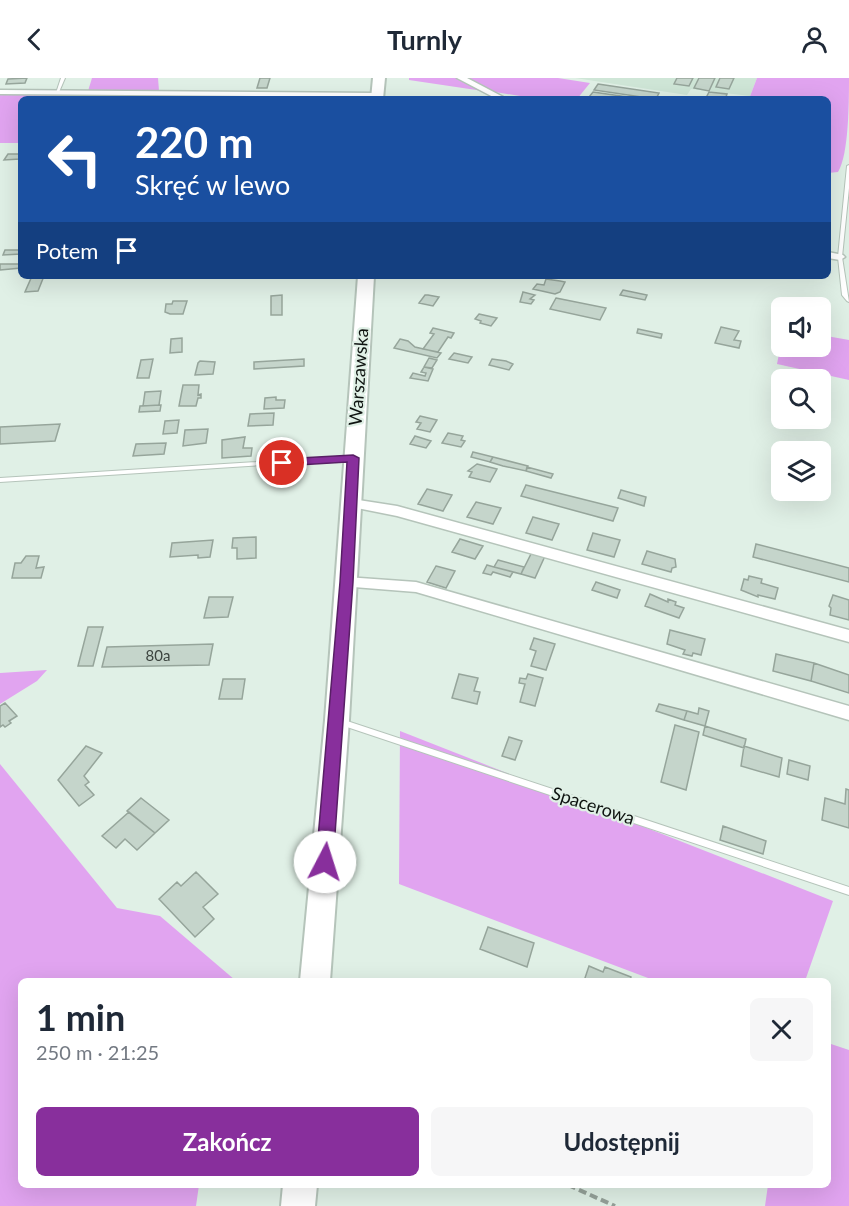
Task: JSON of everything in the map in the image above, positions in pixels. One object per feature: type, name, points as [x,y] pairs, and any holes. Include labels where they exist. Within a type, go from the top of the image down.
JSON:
[{"type":"main road","points":[[377,96],[379,78]]},
{"type":"main road","name":"Warszawska","points":[[315,978],[352,503],[366,279]]},
{"type":"main road","points":[[298,1206],[300,1188]]},
{"type":"street","points":[[461,78],[496,96]]},
{"type":"street","points":[[0,92],[313,96]]},
{"type":"street","points":[[831,256],[840,257]]},
{"type":"street","points":[[352,503],[397,511],[849,636]]},
{"type":"street","points":[[346,582],[416,587],[849,713]]},
{"type":"lane","points":[[57,92],[63,78]]},
{"type":"lane","points":[[849,166],[840,257],[845,296],[849,300]]},
{"type":"lane","points":[[0,480],[353,458]]},
{"type":"lane","name":"Spacerowa","points":[[336,720],[849,891]]},
{"type":"path","points":[[575,1188],[615,1206]]},
{"type":"shaded area","points":[[92,78],[158,78],[159,91],[88,91]]},
{"type":"shaded area","points":[[409,78],[458,78],[483,91],[409,80]]},
{"type":"shaded area","points":[[467,78],[558,78],[590,83],[579,96],[520,96],[495,92]]},
{"type":"shaded area","points":[[575,78],[757,78],[750,96],[691,89],[687,95]]},
{"type":"shaded area","points":[[757,78],[849,78],[846,141],[842,164],[838,172],[831,173],[831,96],[750,96]]},
{"type":"shaded area","points":[[2,93],[259,96],[18,96],[18,143],[0,143],[0,95]]},
{"type":"shaded area","points":[[831,337],[849,340],[849,380],[831,376],[831,369],[800,369],[777,364],[778,357],[831,357]]},
{"type":"shaded area","points":[[47,670],[37,681],[0,704],[0,673]]},
{"type":"shaded area","points":[[400,731],[833,901],[806,978],[648,978],[399,884]]},
{"type":"shaded area","points":[[0,764],[117,908],[160,916],[233,978],[18,978],[18,1188],[199,1188],[196,1206],[0,1206]]},
{"type":"shaded area","points":[[831,1044],[849,1050],[849,1206],[765,1206],[768,1188],[831,1188]]},
{"type":"building","points":[[27,78],[25,83],[6,84],[8,79]]},
{"type":"building","points":[[260,78],[270,78],[267,88],[257,88]]},
{"type":"building","points":[[677,78],[693,78],[689,86],[674,84]]},
{"type":"building","points":[[699,78],[715,78],[709,91],[694,88]]},
{"type":"building","points":[[720,78],[734,78],[729,89],[716,87]]},
{"type":"building","points":[[598,84],[659,93],[658,96],[635,96],[594,90]]},
{"type":"building","points":[[593,92],[621,96],[590,96]]},
{"type":"building","points":[[709,92],[727,94],[726,96],[707,96]]},
{"type":"building","points":[[8,154],[18,154],[18,159],[4,160]]},
{"type":"building","points":[[5,250],[18,250],[18,254],[3,255]]},
{"type":"building","points":[[0,264],[18,264],[18,268],[0,270]]},
{"type":"building","points":[[31,279],[43,279],[38,291],[25,292]]},
{"type":"building","points":[[546,279],[565,282],[560,292],[555,294],[533,289],[537,284],[544,285]]},
{"type":"building","points":[[623,290],[647,295],[645,300],[620,295]]},
{"type":"building","points":[[523,292],[535,295],[530,299],[534,300],[531,304],[520,302]]},
{"type":"building","points":[[282,295],[282,315],[271,315],[271,296]]},
{"type":"building","points":[[425,295],[439,297],[433,306],[419,303]]},
{"type":"building","points":[[556,298],[606,308],[600,320],[550,309]]},
{"type":"building","points":[[173,301],[187,301],[183,314],[165,312],[166,304],[172,304]]},
{"type":"building","points":[[479,314],[497,318],[491,326],[475,319]]},
{"type":"building","points":[[721,327],[739,331],[734,340],[741,341],[739,348],[715,343]]},
{"type":"building","points":[[433,328],[454,333],[451,338],[448,337],[438,352],[423,349],[434,334],[430,333]]},
{"type":"building","points":[[638,329],[662,334],[661,338],[637,333]]},
{"type":"building","points":[[182,338],[182,352],[170,353],[171,339]]},
{"type":"building","points":[[400,339],[408,341],[415,347],[441,353],[437,358],[394,348]]},
{"type":"building","points":[[454,353],[472,357],[468,363],[449,359]]},
{"type":"building","points":[[429,358],[437,360],[432,368],[424,367]]},
{"type":"building","points":[[153,359],[149,378],[137,378],[141,360]]},
{"type":"building","points":[[304,359],[304,366],[254,369],[254,362]]},
{"type":"building","points":[[492,359],[513,364],[509,370],[489,365]]},
{"type":"building","points":[[200,361],[215,362],[213,374],[195,375]]},
{"type":"building","points":[[424,367],[433,369],[428,381],[410,378],[413,373],[425,376],[426,373],[421,372]]},
{"type":"building","points":[[183,385],[199,385],[198,395],[201,394],[201,398],[198,398],[196,406],[179,406]]},
{"type":"building","points":[[161,391],[159,405],[143,406],[145,392]]},
{"type":"building","points":[[276,397],[276,400],[285,400],[284,408],[264,409],[265,398]]},
{"type":"building","points":[[161,405],[160,411],[139,412],[140,406]]},
{"type":"building","points":[[274,413],[273,425],[248,426],[250,414]]},
{"type":"building","points":[[420,416],[437,420],[430,432],[417,429],[421,423],[416,422]]},
{"type":"building","points":[[179,420],[177,433],[163,434],[165,421]]},
{"type":"building","points":[[60,424],[55,441],[0,444],[0,427]]},
{"type":"building","points":[[208,429],[206,443],[183,446],[185,430]]},
{"type":"building","points":[[448,433],[463,436],[461,440],[465,441],[461,447],[442,443]]},
{"type":"building","points":[[415,436],[431,441],[426,448],[410,444]]},
{"type":"building","points":[[245,437],[243,448],[252,448],[251,456],[222,458],[222,440]]},
{"type":"building","points":[[166,443],[164,454],[133,456],[136,444]]},
{"type":"building","points":[[473,452],[493,457],[490,462],[471,457]]},
{"type":"building","points":[[493,457],[528,466],[526,471],[503,466],[490,462]]},
{"type":"building","points":[[477,464],[497,469],[490,482],[469,477],[472,472],[468,471]]},
{"type":"building","points":[[527,467],[553,474],[551,478],[526,471]]},
{"type":"building","points":[[526,485],[618,508],[613,521],[521,496]]},
{"type":"building","points":[[427,489],[452,495],[443,511],[418,504]]},
{"type":"building","points":[[621,490],[646,497],[644,506],[618,498]]},
{"type":"building","points":[[476,502],[501,508],[493,524],[467,517]]},
{"type":"building","points":[[533,517],[559,524],[552,540],[526,533]]},
{"type":"building","points":[[593,533],[620,540],[614,557],[587,550]]},
{"type":"building","points":[[256,537],[256,558],[237,559],[237,548],[232,548],[233,538]]},
{"type":"building","points":[[460,539],[483,546],[475,559],[452,552]]},
{"type":"building","points":[[213,540],[210,557],[198,558],[198,555],[170,557],[172,543]]},
{"type":"building","points":[[756,544],[849,568],[849,582],[753,557]]},
{"type":"building","points":[[647,551],[675,559],[676,567],[672,568],[671,572],[642,564]]},
{"type":"building","points":[[532,552],[545,556],[535,578],[521,574]]},
{"type":"building","points":[[26,556],[39,556],[36,568],[44,567],[41,578],[12,578],[15,563],[21,563]]},
{"type":"building","points":[[498,560],[524,567],[521,574],[494,567]]},
{"type":"building","points":[[487,565],[513,572],[510,577],[493,572],[491,575],[483,573]]},
{"type":"building","points":[[436,566],[455,571],[446,588],[427,582]]},
{"type":"building","points":[[749,576],[762,579],[761,583],[778,588],[775,599],[758,595],[758,597],[741,590],[744,579],[748,580]]},
{"type":"building","points":[[596,582],[620,590],[617,598],[592,590]]},
{"type":"building","points":[[650,594],[668,602],[668,599],[676,602],[675,605],[684,608],[679,618],[645,606]]},
{"type":"building","points":[[833,595],[849,600],[849,620],[830,615],[829,606]]},
{"type":"building","points":[[209,597],[233,597],[228,617],[204,618]]},
{"type":"building","points":[[88,627],[103,627],[93,666],[78,666]]},
{"type":"building","points":[[670,630],[705,639],[701,655],[683,654],[685,650],[667,644]]},
{"type":"building","points":[[534,638],[555,644],[546,670],[531,666],[536,651],[530,649]]},
{"type":"building","points":[[213,644],[209,665],[102,667],[107,647]]},
{"type":"building","points":[[776,654],[814,663],[811,681],[773,671]]},
{"type":"building","points":[[814,663],[849,675],[849,693],[811,681]]},
{"type":"building","points":[[459,674],[478,678],[474,691],[480,692],[477,704],[452,698]]},
{"type":"building","points":[[528,674],[543,678],[535,706],[520,702],[525,684],[519,683],[520,678],[526,679]]},
{"type":"building","points":[[223,679],[245,679],[242,699],[219,699]]},
{"type":"building","points":[[5,703],[17,716],[5,727],[3,725],[0,727],[0,706]]},
{"type":"building","points":[[659,704],[687,711],[684,720],[656,711]]},
{"type":"building","points":[[699,708],[709,711],[705,726],[684,720],[687,711],[698,714]]},
{"type":"building","points":[[675,725],[699,732],[686,790],[661,782]]},
{"type":"building","points":[[705,726],[746,739],[744,748],[703,735]]},
{"type":"building","points":[[509,737],[522,741],[515,760],[502,756]]},
{"type":"building","points":[[86,746],[102,753],[84,776],[89,782],[85,785],[94,795],[79,806],[58,780]]},
{"type":"building","points":[[744,746],[782,758],[779,777],[741,766]]},
{"type":"building","points":[[789,760],[810,766],[808,780],[787,774]]},
{"type":"building","points":[[846,789],[849,790],[849,828],[822,820],[825,798],[845,804]]},
{"type":"building","points":[[141,798],[169,820],[155,833],[127,811]]},
{"type":"building","points":[[129,812],[155,833],[137,850],[125,839],[116,848],[102,836]]},
{"type":"building","points":[[723,826],[766,841],[763,854],[720,840]]},
{"type":"building","points":[[196,872],[218,894],[203,907],[214,919],[195,937],[159,899],[177,882],[181,886]]},
{"type":"building","points":[[488,927],[534,943],[527,967],[480,949]]},
{"type":"building","points":[[589,966],[603,972],[605,967],[631,977],[631,978],[585,978]]},
{"type":"route","points":[[282,463],[353,458],[352,503],[325,862]]}]
